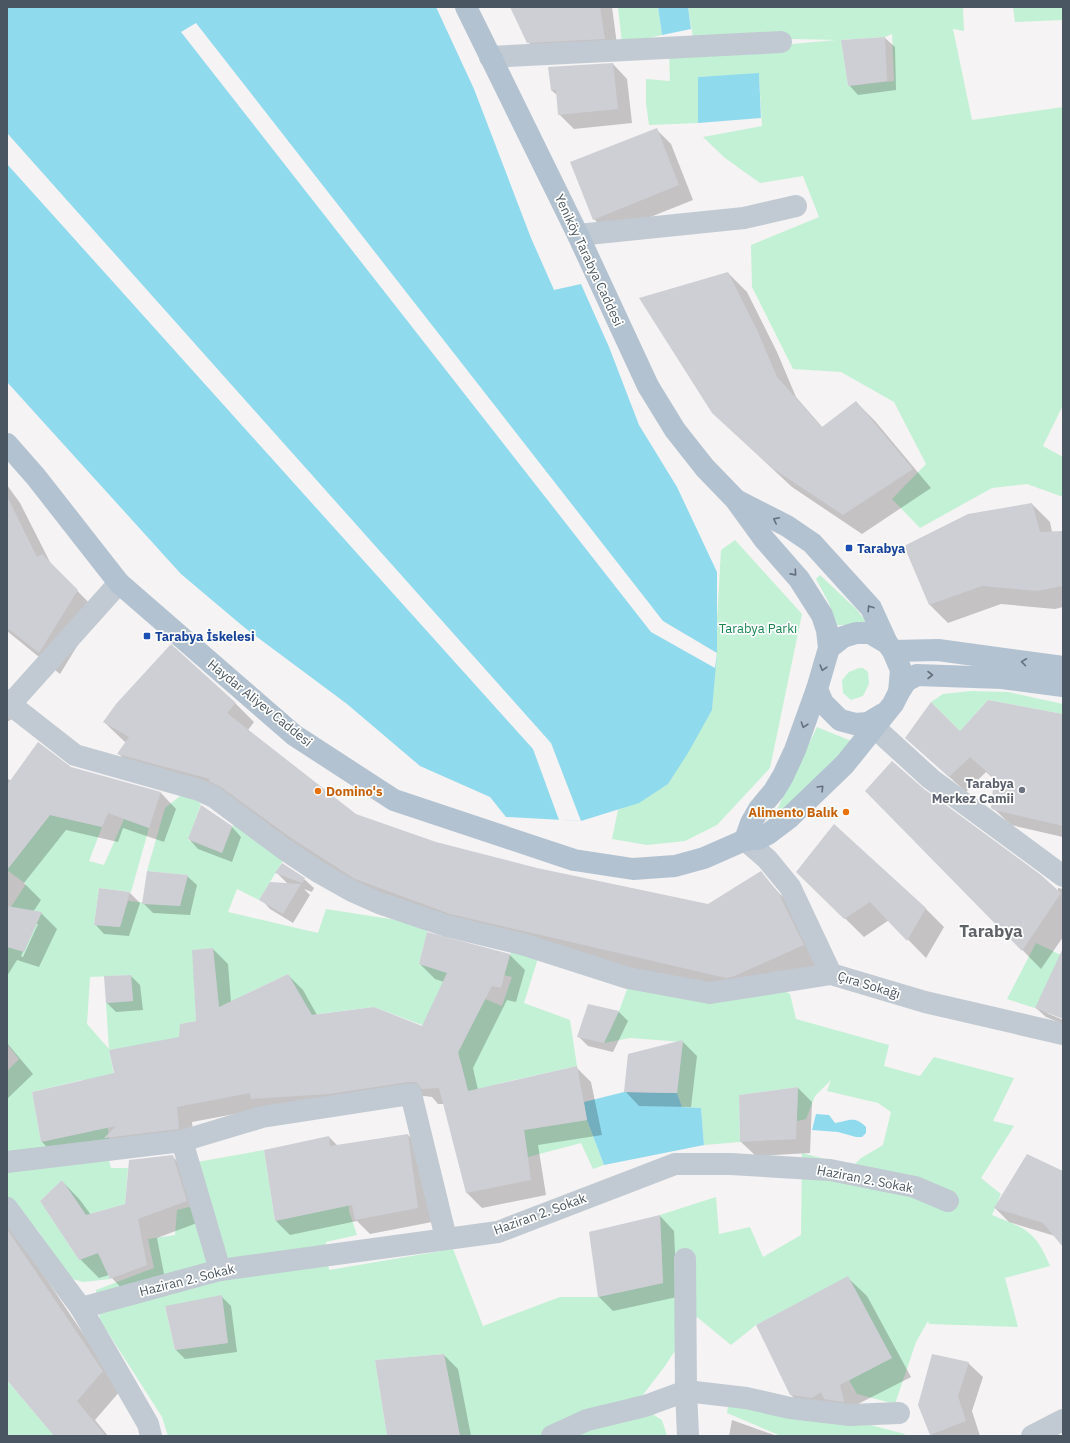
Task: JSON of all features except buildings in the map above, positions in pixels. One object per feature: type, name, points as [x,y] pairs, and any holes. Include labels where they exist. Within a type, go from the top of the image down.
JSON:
[{"type":"main road","name":"Yeniköy Tarabya Caddesi","points":[[466,7],[578,235],[648,386],[675,430],[705,468],[735,499]]},
{"type":"main road","name":"Haydar Aliyev Caddesi","points":[[7,444],[36,477],[119,584],[294,735],[394,800],[574,860],[633,869],[676,866],[704,858],[745,840],[758,839],[768,834],[789,818],[845,764],[878,721]]},
{"type":"main road","points":[[735,499],[787,526],[812,543],[871,608],[901,670],[899,692]]},
{"type":"main road","points":[[735,499],[764,539],[800,579],[809,593],[822,615],[827,630],[829,648],[796,750],[774,791],[759,809],[751,823],[745,840]]},
{"type":"main road","points":[[829,648],[843,637],[856,633],[870,633],[890,647],[938,650],[1063,667]]},
{"type":"main road","points":[[817,688],[823,703],[840,720],[856,724],[878,721],[893,704],[906,681],[917,675],[1002,678],[1063,686]]},
{"type":"street","points":[[490,57],[781,42]]},
{"type":"street","points":[[578,235],[744,218],[796,206]]},
{"type":"street","points":[[119,584],[9,707],[75,755],[199,790],[214,797],[284,849],[320,873],[345,887],[379,903],[448,926],[522,944],[628,978],[710,993],[831,974]]},
{"type":"street","points":[[878,721],[931,779],[1063,876]]},
{"type":"street","name":"Çıra Sokağı","points":[[745,840],[767,859],[790,887],[831,974],[925,1002],[1063,1034]]},
{"type":"street","points":[[7,1162],[182,1141],[262,1116],[411,1094],[446,1238]]},
{"type":"street","points":[[182,1141],[220,1270]]},
{"type":"street","name":"Haziran 2. Sokak","points":[[81,1308],[220,1270],[498,1232],[675,1164],[731,1164],[830,1170],[915,1187],[948,1201]]},
{"type":"street","points":[[7,1208],[81,1308],[148,1424],[151,1436]]},
{"type":"street","points":[[685,1259],[686,1391],[688,1436]]},
{"type":"street","points":[[552,1436],[587,1420],[645,1406],[686,1391],[746,1398],[790,1408],[850,1415],[899,1413]]},
{"type":"street","points":[[1032,1436],[1063,1420]]},
{"type":"green space","points":[[618,7],[658,7],[662,35],[622,44]]},
{"type":"green space","points":[[688,7],[963,7],[964,31],[953,29],[972,120],[1063,107],[1063,405],[1043,446],[1063,457],[1063,497],[1027,484],[992,488],[920,528],[892,499],[926,464],[894,402],[841,372],[793,369],[752,287],[751,245],[819,217],[803,176],[760,183],[725,158],[703,137],[762,126],[759,74],[698,77],[698,123],[649,125],[646,103],[646,79],[670,81],[669,53],[717,51],[836,40],[693,38]],"holes":[[[892,34],[894,81],[848,86],[841,40],[885,37]]]},
{"type":"green space","points":[[1013,7],[1063,7],[1063,20],[1015,22]]},
{"type":"green space","name":"Tarabya Parkı","points":[[735,540],[802,614],[770,768],[717,825],[685,841],[647,845],[612,839],[618,810],[668,784],[712,710],[721,550]]},
{"type":"green space","points":[[820,575],[856,609],[869,625],[836,625],[829,603],[816,579]]},
{"type":"green space","points":[[863,668],[868,672],[869,684],[863,696],[851,700],[843,693],[842,680],[849,672]]},
{"type":"green space","points":[[971,691],[1008,692],[1063,704],[1063,714],[988,700],[960,731],[931,702],[943,694]]},
{"type":"green space","points":[[817,727],[854,742],[769,826]]},
{"type":"green space","points":[[185,792],[201,804],[188,840],[222,853],[235,820],[284,859],[259,900],[237,889],[228,912],[318,933],[326,909],[429,925],[419,964],[490,985],[485,999],[422,1025],[374,1007],[240,1024],[220,1017],[213,948],[193,950],[196,1021],[180,1024],[191,1038],[109,1050],[116,1086],[102,1088],[110,1144],[105,1145],[111,1168],[128,1168],[125,1204],[86,1215],[62,1180],[40,1201],[79,1260],[98,1253],[110,1279],[83,1282],[69,1278],[38,1231],[7,1199],[7,1071],[19,1059],[7,1044],[7,947],[11,907],[26,884],[7,870],[50,815],[102,827],[89,861],[104,865],[124,819],[149,828],[131,892],[99,888],[94,925],[120,927],[128,901],[180,906],[188,875],[147,871],[165,808]],"holes":[[[288,974],[296,988],[246,994]],[[131,975],[133,1001],[106,1003],[109,1049],[87,1024],[90,977]],[[82,1080],[92,1131],[41,1142],[32,1092]]]},
{"type":"green space","points":[[1036,943],[1063,956],[1035,1008],[1007,999]]},
{"type":"green space","points":[[513,946],[539,955],[524,1003],[570,1020],[577,1066],[497,1084],[478,1130],[461,1063],[457,1055],[485,999],[502,1006],[512,977],[504,975]]},
{"type":"green space","points":[[633,973],[700,983],[772,984],[790,994],[796,1019],[889,1045],[884,1066],[920,1076],[934,1057],[1014,1078],[993,1121],[1014,1126],[981,1178],[1001,1194],[992,1215],[1028,1232],[1045,1254],[1050,1266],[1005,1278],[1018,1327],[929,1324],[928,1321],[916,1342],[895,1404],[857,1394],[849,1380],[892,1358],[848,1277],[756,1325],[731,1345],[697,1317],[665,1366],[636,1404],[662,1420],[667,1436],[460,1436],[444,1354],[375,1360],[387,1436],[168,1436],[162,1417],[100,1320],[96,1290],[154,1268],[148,1239],[175,1235],[177,1210],[205,1203],[197,1162],[264,1150],[275,1221],[335,1208],[346,1159],[349,1211],[357,1235],[326,1242],[329,1270],[453,1249],[483,1326],[560,1297],[598,1297],[663,1283],[660,1215],[716,1197],[719,1234],[750,1227],[763,1257],[801,1235],[802,1153],[853,1166],[861,1158],[883,1145],[891,1112],[878,1103],[827,1091],[831,1080],[815,1096],[806,1119],[797,1121],[798,1087],[739,1095],[740,1142],[704,1145],[701,1108],[682,1107],[677,1093],[683,1042],[630,1038],[604,1043],[619,1011]],"holes":[[[165,1307],[228,1343],[175,1350]]]},
{"type":"green space","points":[[587,1120],[604,1165],[593,1169],[581,1143],[528,1157],[524,1130]]},
{"type":"green space","points":[[7,1380],[54,1436],[7,1436]]},
{"type":"green space","points":[[731,1389],[905,1434],[903,1436],[781,1436],[727,1413]]},
{"type":"water","points":[[7,7],[436,7],[474,89],[531,238],[554,290],[581,284],[609,347],[639,425],[677,487],[717,572],[717,653],[712,710],[688,753],[668,784],[639,803],[581,821],[506,817],[490,797],[420,766],[347,704],[245,628],[181,574],[7,382]]},
{"type":"water","points":[[658,7],[688,7],[691,29],[662,35]]},
{"type":"water","points":[[759,73],[761,118],[698,123],[698,77]]},
{"type":"water","points":[[624,1092],[677,1093],[682,1107],[701,1108],[704,1145],[604,1165],[587,1120],[584,1102]]},
{"type":"water","points":[[816,1114],[829,1115],[835,1123],[851,1120],[858,1121],[866,1127],[866,1133],[862,1137],[856,1137],[838,1132],[812,1130]]},
{"type":"pier","points":[[196,23],[663,621],[717,653],[715,668],[651,632],[181,32]]},
{"type":"pier","points":[[7,133],[551,743],[581,821],[559,820],[533,749],[7,164]]},
{"type":"place","name":"Tarabya","points":[[849,548]]},
{"type":"place","name":"Tarabya İskelesi","points":[[147,636]]},
{"type":"place","name":"Tarabya Merkez Camii","points":[[1022,790]]},
{"type":"place","name":"Domino's","points":[[318,791]]},
{"type":"place","name":"Alimento Balık","points":[[846,812]]},
{"type":"district","name":"Tarabya","points":[[991,931]]}]
